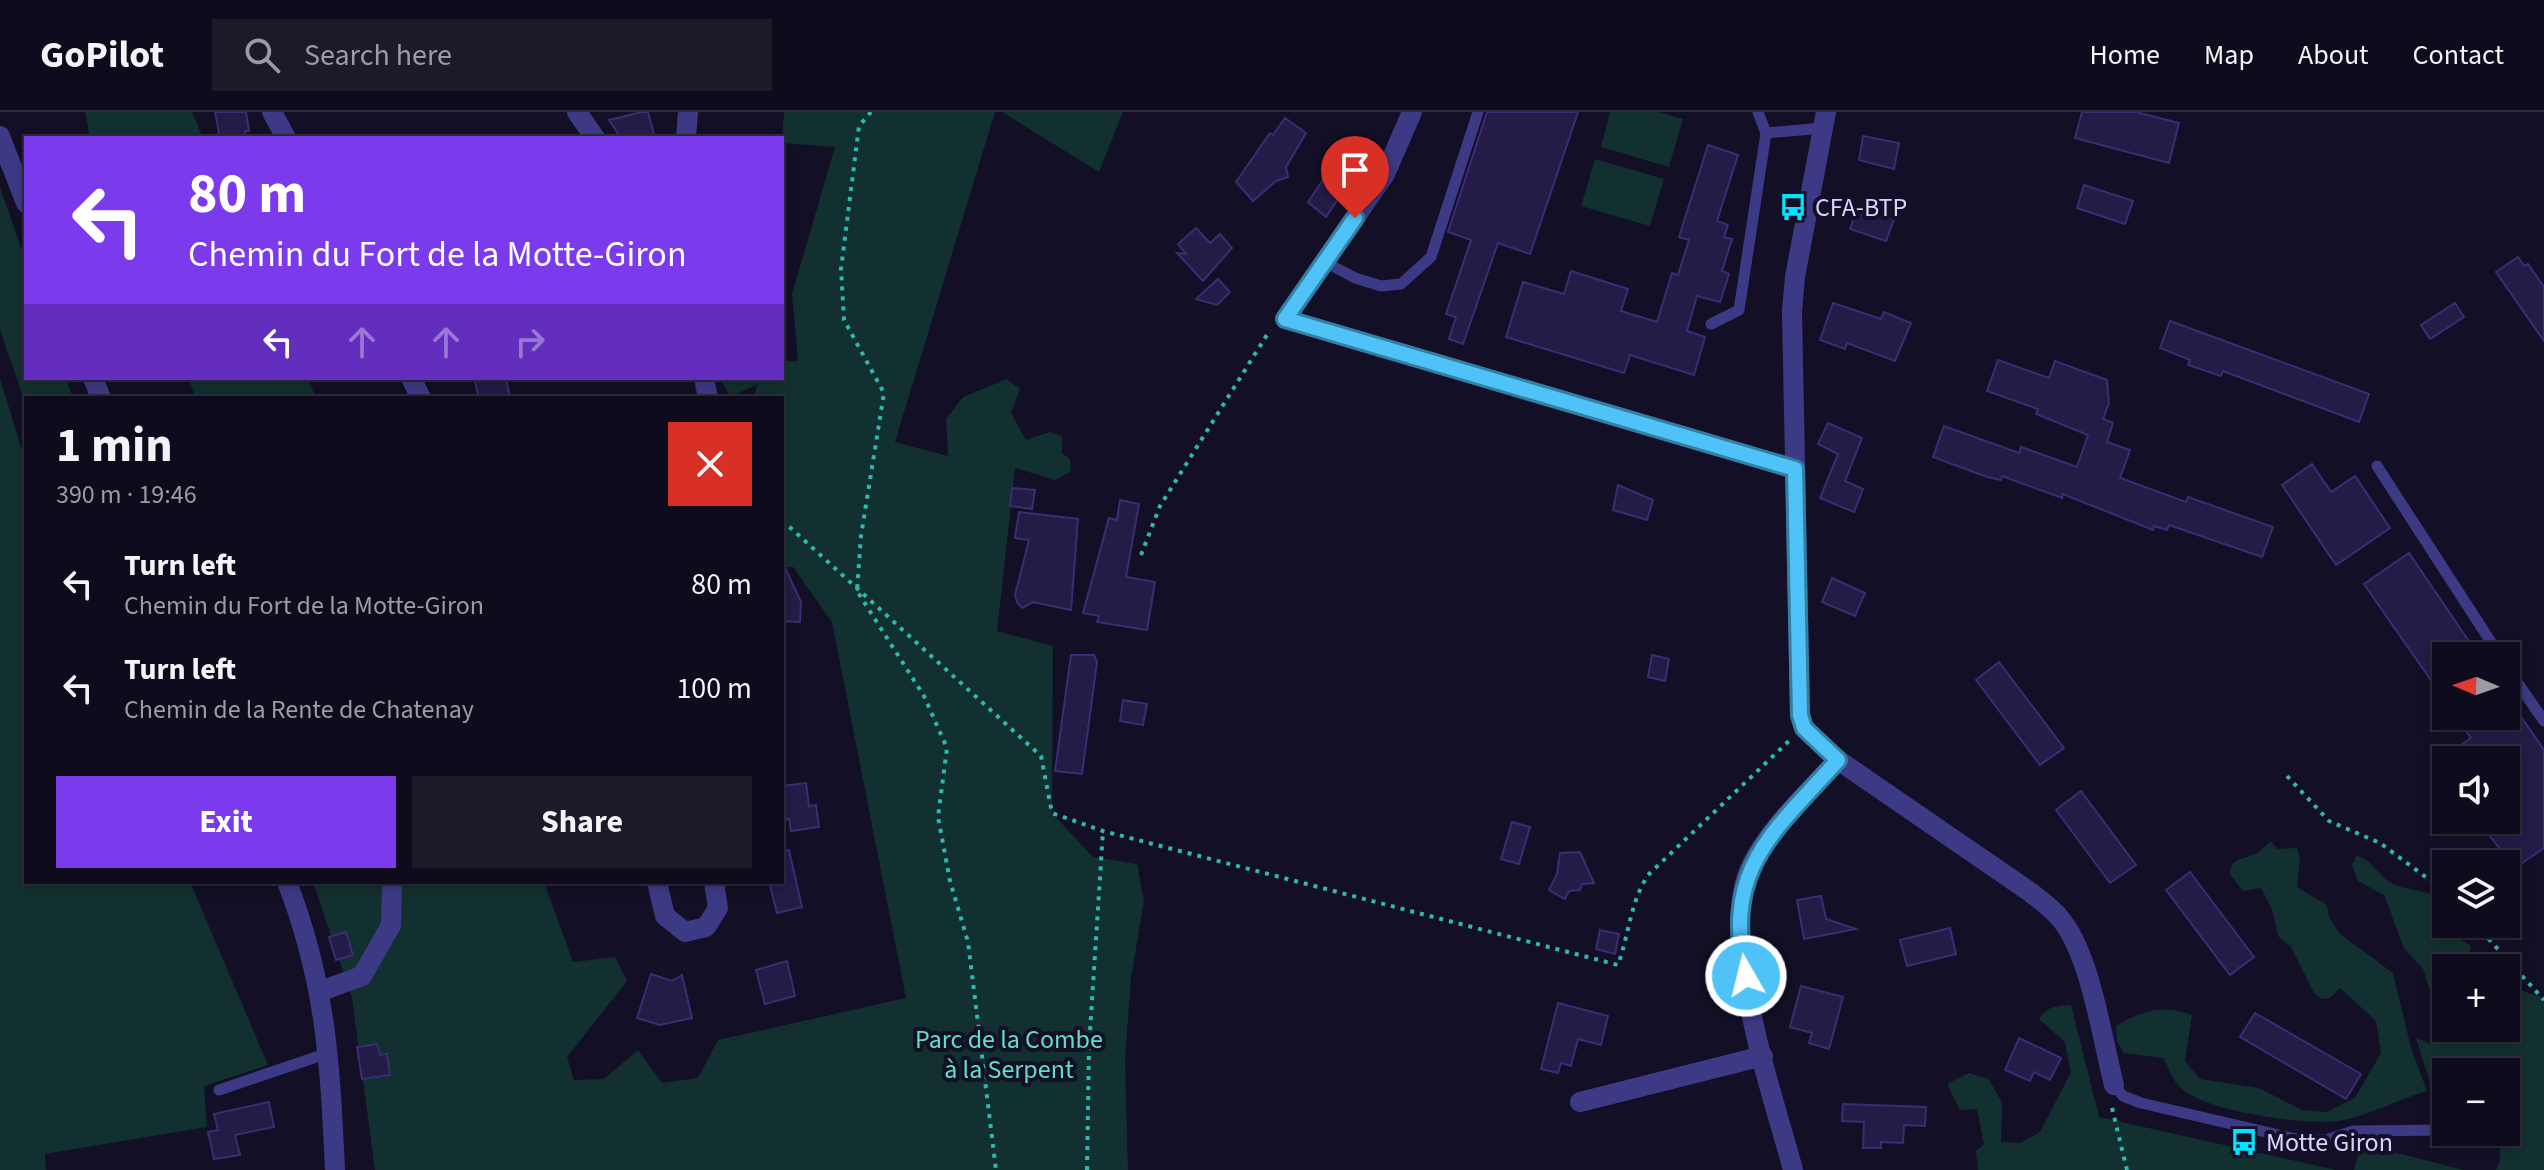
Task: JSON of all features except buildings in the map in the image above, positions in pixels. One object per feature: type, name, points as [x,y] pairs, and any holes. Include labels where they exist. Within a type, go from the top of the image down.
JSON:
[{"type":"street","points":[[272,112],[285,136]]},
{"type":"street","points":[[577,112],[594,136]]},
{"type":"street","points":[[686,136],[688,112]]},
{"type":"street","points":[[1412,112],[1385,174],[1285,319],[1795,469]]},
{"type":"street","points":[[1825,120],[1794,289],[1800,715],[1804,728],[1838,760],[2030,892],[2059,916],[2076,941],[2114,1085]]},
{"type":"street","points":[[0,136],[24,198]]},
{"type":"street","points":[[1793,1170],[1763,1056],[1740,950],[1740,901],[1750,866],[1765,843],[1838,760]]},
{"type":"street","points":[[288,884],[309,937],[321,991],[335,1170]]},
{"type":"street","points":[[321,991],[362,976],[391,925],[392,884]]},
{"type":"street","points":[[657,884],[665,916],[685,932],[706,927],[718,908],[714,884]]},
{"type":"street","points":[[1580,1102],[1763,1056]]},
{"type":"lane","points":[[1325,262],[1355,278],[1381,286],[1401,284],[1431,257],[1478,112]]},
{"type":"lane","points":[[1711,324],[1739,310],[1766,133],[1758,112]]},
{"type":"lane","points":[[1766,133],[1825,120]]},
{"type":"lane","points":[[2377,466],[2491,642]]},
{"type":"lane","points":[[2520,686],[2544,721]]},
{"type":"lane","points":[[219,1090],[328,1053]]},
{"type":"lane","points":[[2114,1085],[2123,1096],[2141,1103],[2300,1140],[2326,1140],[2353,1131],[2432,1130]]},
{"type":"path","points":[[871,112],[859,126],[841,269],[844,320],[884,393],[861,536],[857,591],[924,696],[947,748],[938,817],[950,881],[968,942],[996,1170]]},
{"type":"path","points":[[1141,555],[1160,506],[1268,331],[1285,319]]},
{"type":"path","points":[[784,522],[857,591],[995,710],[1041,756],[1052,813],[1103,831],[1618,965],[1629,933],[1636,894],[1648,875],[1804,728]]},
{"type":"path","points":[[2287,776],[2329,821],[2380,843],[2432,882]]},
{"type":"path","points":[[1087,1170],[1089,1047],[1103,831]]},
{"type":"path","points":[[2488,938],[2544,1000]]},
{"type":"path","points":[[2114,1085],[2112,1117],[2127,1170]]},
{"type":"green space","points":[[85,112],[192,112],[202,136],[90,136]]},
{"type":"green space","name":"Parc de la Combe à la Serpent","points":[[784,112],[995,112],[895,442],[948,456],[946,419],[963,397],[1007,379],[1020,389],[1011,413],[1026,440],[1050,432],[1062,436],[1062,453],[1070,459],[1071,471],[1055,480],[1015,468],[997,631],[1053,646],[1052,813],[1093,857],[1137,864],[1144,901],[1131,978],[1125,1061],[1128,1170],[375,1170],[352,998],[314,884],[545,884],[573,962],[615,957],[627,981],[567,1057],[574,1080],[604,1079],[638,1050],[662,1083],[698,1078],[718,1040],[906,998],[832,622],[793,567],[784,568],[784,396],[754,396],[758,384],[729,396],[721,380],[784,380],[784,361],[798,361],[792,294],[835,147],[784,143]]},
{"type":"green space","points":[[1002,112],[1123,112],[1099,172]]},
{"type":"green space","points":[[1610,112],[1658,112],[1683,119],[1669,167],[1601,147]]},
{"type":"green space","points":[[1595,159],[1664,179],[1650,226],[1581,206]]},
{"type":"green space","points":[[0,187],[24,256],[24,380],[67,380],[72,396],[24,396],[24,399],[0,330]]},
{"type":"green space","points":[[0,378],[24,457],[24,884],[191,884],[268,1065],[204,1086],[207,1127],[45,1154],[46,1170],[0,1170]]},
{"type":"green space","points":[[189,380],[310,380],[314,396],[195,396]]},
{"type":"green space","points":[[2271,842],[2278,849],[2297,848],[2300,858],[2297,887],[2327,905],[2329,918],[2340,934],[2393,973],[2411,1048],[2427,1091],[2344,1120],[2283,1119],[2209,1103],[2190,1095],[2178,1085],[2163,1058],[2123,1053],[2117,1041],[2116,1026],[2153,1010],[2172,1010],[2192,1015],[2185,1061],[2200,1079],[2259,1088],[2302,1110],[2327,1112],[2355,1098],[2381,1053],[2376,1021],[2340,988],[2330,998],[2322,999],[2314,993],[2291,947],[2278,936],[2272,909],[2261,888],[2243,891],[2230,874],[2233,863],[2255,854]]},
{"type":"green space","points":[[2356,856],[2361,857],[2391,883],[2432,894],[2432,938],[2457,938],[2471,946],[2469,954],[2432,954],[2432,998],[2423,969],[2404,948],[2384,895],[2358,881],[2352,865]]},
{"type":"green space","points":[[2520,990],[2544,998],[2544,1170],[2496,1170],[2500,1161],[2499,1146],[2520,1146],[2520,1058],[2432,1058],[2430,1083],[2416,1038],[2431,1044],[2520,1042]]},
{"type":"green space","points":[[2071,1005],[2099,1117],[2336,1170],[1978,1170],[1976,1151],[1984,1144],[1977,1109],[1960,1110],[1947,1084],[1969,1073],[1989,1079],[2002,1103],[2001,1142],[2021,1143],[2040,1132],[2071,1072],[2065,1042],[2039,1019],[2049,1009]]},
{"type":"green space","points":[[2361,1144],[2464,1170],[2354,1170]]},
{"type":"place","name":"CFA-BTP","points":[[1793,207]]},
{"type":"place","name":"Motte Giron","points":[[2244,1142]]},
{"type":"route","points":[[1355,218],[1285,319],[1795,469],[1800,715],[1804,728],[1838,760],[1765,843],[1750,866],[1740,901],[1740,950],[1746,976]]}]
